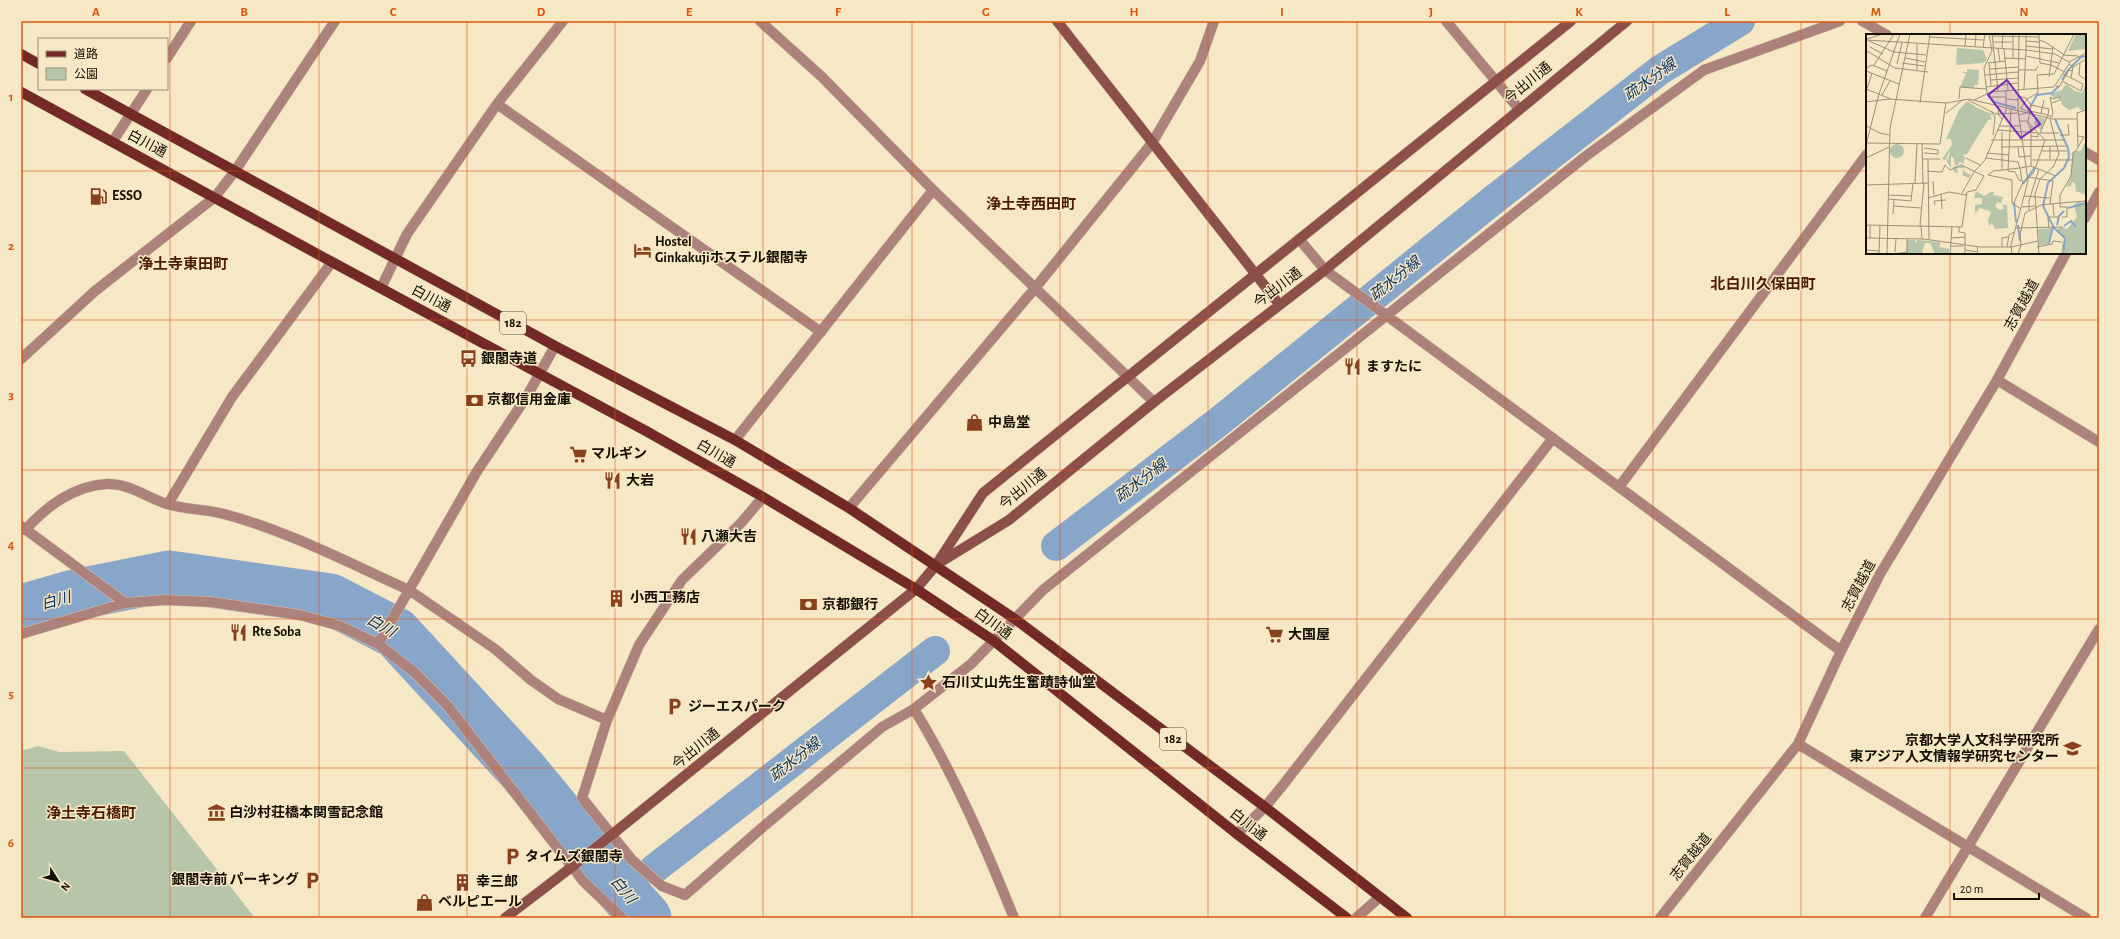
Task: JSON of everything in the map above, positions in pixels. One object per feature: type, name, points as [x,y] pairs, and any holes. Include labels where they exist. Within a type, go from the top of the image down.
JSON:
[{"type":"main road","points":[[1057,21],[1279,304]]},
{"type":"main road","name":"今出川通","points":[[505,918],[573,866],[916,589],[936,565],[984,493],[1299,238],[1571,21]]},
{"type":"main road","name":"今出川通","points":[[936,565],[1009,520],[1154,402],[1325,270],[1519,108],[1627,21]]},
{"type":"main road","points":[[21,54],[38,63]]},
{"type":"main road","name":"白川通","points":[[87,90],[555,346],[735,440],[849,508],[936,565],[1015,620],[1265,807],[1407,918]]},
{"type":"main road","name":"白川通","points":[[21,92],[380,288],[540,373],[763,497],[916,589],[994,641],[1237,834],[1347,918]]},
{"type":"street","points":[[168,56],[191,21]]},
{"type":"street","points":[[21,359],[95,291],[215,197],[235,171],[336,21]]},
{"type":"street","points":[[380,288],[407,234],[497,104],[563,21]]},
{"type":"street","points":[[760,21],[822,77],[933,190],[1036,287],[1154,402]]},
{"type":"street","points":[[849,508],[1036,287],[1152,143],[1200,61],[1214,21]]},
{"type":"street","points":[[1446,21],[1519,108]]},
{"type":"street","points":[[763,497],[741,523],[682,580],[639,645],[607,720],[582,798],[632,860],[662,886],[685,895],[764,826],[882,727],[914,709],[971,664],[1043,590],[1384,313],[1586,156],[1704,70],[1840,21]]},
{"type":"street","points":[[1862,21],[1885,34]]},
{"type":"street","points":[[113,141],[146,90]]},
{"type":"street","points":[[497,104],[821,332]]},
{"type":"street","points":[[2086,153],[2099,160]]},
{"type":"street","points":[[1619,487],[1866,155]]},
{"type":"street","points":[[735,440],[933,190]]},
{"type":"street","points":[[2086,216],[2099,192]]},
{"type":"street","points":[[1299,238],[1325,270],[1841,651]]},
{"type":"street","name":"志賀越道","points":[[1660,918],[1798,744],[1841,651],[1880,574],[1997,380],[2065,254]]},
{"type":"street","points":[[168,504],[232,397],[332,262]]},
{"type":"street","points":[[379,643],[476,473],[540,373],[555,346]]},
{"type":"street","points":[[1997,380],[2099,442]]},
{"type":"street","points":[[1237,834],[1265,807],[1553,438]]},
{"type":"street","points":[[125,603],[23,528],[62,497],[90,486],[109,484],[125,487],[168,504],[224,514],[282,534],[408,591],[495,649],[531,680],[558,699],[607,720]]},
{"type":"street","points":[[21,634],[125,603],[165,600],[211,602],[300,615],[340,626],[379,643],[414,672],[446,705],[573,866],[583,881],[622,918]]},
{"type":"street","points":[[1925,918],[2099,629]]},
{"type":"street","points":[[914,709],[933,740],[975,824],[1014,918]]},
{"type":"street","points":[[1798,744],[2086,918]]},
{"type":"street","points":[[1356,918],[1380,897]]},
{"type":"green space","name":"白沙村荘橋本関雪記念館","points":[[38,746],[59,752],[124,751],[255,918],[21,918],[21,751]]},
{"type":"waterway","name":"疏水分線","points":[[1056,546],[1217,423],[1492,201],[1660,70],[1740,21]]},
{"type":"waterway","name":"白川","points":[[21,610],[74,595],[169,576],[330,599],[396,633],[522,770],[646,918]]},
{"type":"waterway","name":"疏水分線","points":[[654,869],[935,651]]},
{"type":"place","name":"ESSO","points":[[99,196]]},
{"type":"place","name":"Hostel Ginkakujiホステル銀閣寺","points":[[642,250]]},
{"type":"place","name":"銀閣寺道","points":[[468,359]]},
{"type":"place","name":"ますたに","points":[[1353,367]]},
{"type":"place","name":"京都信用金庫","points":[[474,400]]},
{"type":"place","name":"中島堂","points":[[975,423]]},
{"type":"place","name":"マルギン","points":[[578,454]]},
{"type":"place","name":"大岩","points":[[613,481]]},
{"type":"place","name":"八瀬大吉","points":[[688,537]]},
{"type":"place","name":"小西工務店","points":[[617,598]]},
{"type":"place","name":"京都銀行","points":[[809,605]]},
{"type":"place","name":"Rte Soba","points":[[239,632]]},
{"type":"place","name":"大国屋","points":[[1275,635]]},
{"type":"place","name":"石川丈山先生奮蹟詩仙堂","points":[[929,683]]},
{"type":"place","name":"ジーエスパーク","points":[[675,707]]},
{"type":"place","name":"京都大学人文科学研究所 東アジア人文情報学研究センター","points":[[2072,749]]},
{"type":"place","name":"白沙村荘橋本関雪記念館","points":[[216,813]]},
{"type":"place","name":"タイムズ銀閣寺","points":[[512,857]]},
{"type":"place","name":"銀閣寺前 パーキング","points":[[312,880]]},
{"type":"place","name":"幸三郎","points":[[463,882]]},
{"type":"place","name":"ベルピエール","points":[[425,902]]},
{"type":"district","name":"浄土寺西田町","points":[[1031,204]]},
{"type":"district","name":"浄土寺東田町","points":[[183,264]]},
{"type":"district","name":"北白川久保田町","points":[[1763,284]]},
{"type":"district","name":"浄土寺石橋町","points":[[91,813]]}]
